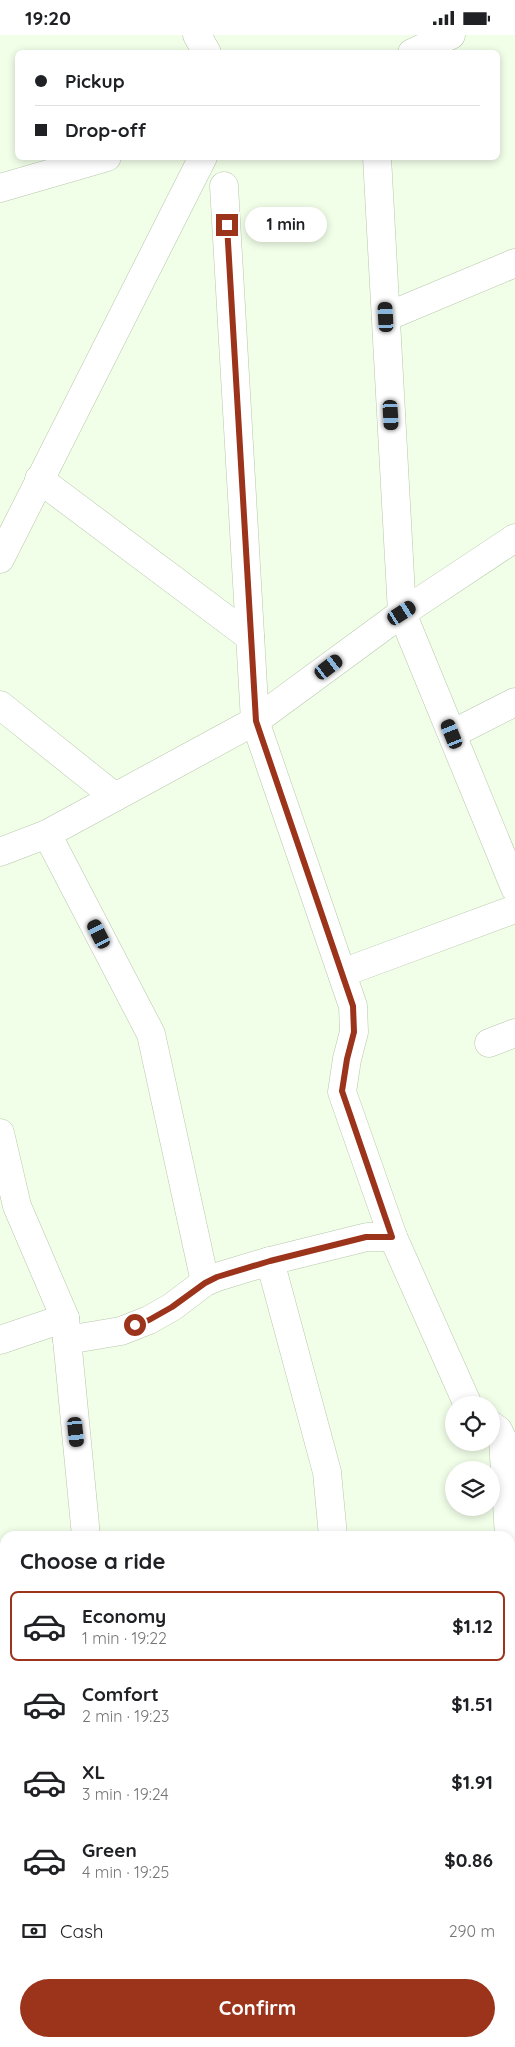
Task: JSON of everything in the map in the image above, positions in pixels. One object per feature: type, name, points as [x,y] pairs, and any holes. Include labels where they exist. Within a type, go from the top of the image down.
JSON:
[{"type":"street","points":[[197,35],[205,50]]},
{"type":"street","points":[[420,44],[451,35]]},
{"type":"street","points":[[0,188],[97,160]]},
{"type":"street","points":[[0,559],[200,160]]},
{"type":"street","points":[[377,160],[402,613],[515,888]]},
{"type":"street","points":[[224,186],[256,721],[353,1006],[354,1032],[342,1091],[392,1237],[464,1396]]},
{"type":"street","points":[[386,317],[515,263]]},
{"type":"street","points":[[39,479],[250,637]]},
{"type":"street","points":[[0,852],[47,834],[256,721],[402,613],[515,539]]},
{"type":"street","points":[[452,734],[515,702]]},
{"type":"street","points":[[0,705],[114,797]]},
{"type":"street","points":[[47,834],[151,1034],[205,1283]]},
{"type":"street","points":[[342,973],[515,909]]},
{"type":"street","points":[[489,1043],[515,1033]]},
{"type":"street","points":[[0,1133],[17,1206],[66,1329],[86,1531]]},
{"type":"street","points":[[0,1340],[66,1329],[121,1331],[149,1320],[217,1277],[270,1261],[366,1237],[392,1237]]},
{"type":"street","points":[[270,1261],[327,1472],[333,1531]]},
{"type":"street","points":[[500,1434],[503,1440],[509,1531]]},
{"type":"route","points":[[135,1325],[149,1320],[172,1307],[205,1283],[217,1277],[270,1261],[366,1237],[392,1237],[342,1091],[343,1078],[354,1032],[353,1006],[256,721],[227,225]]}]
